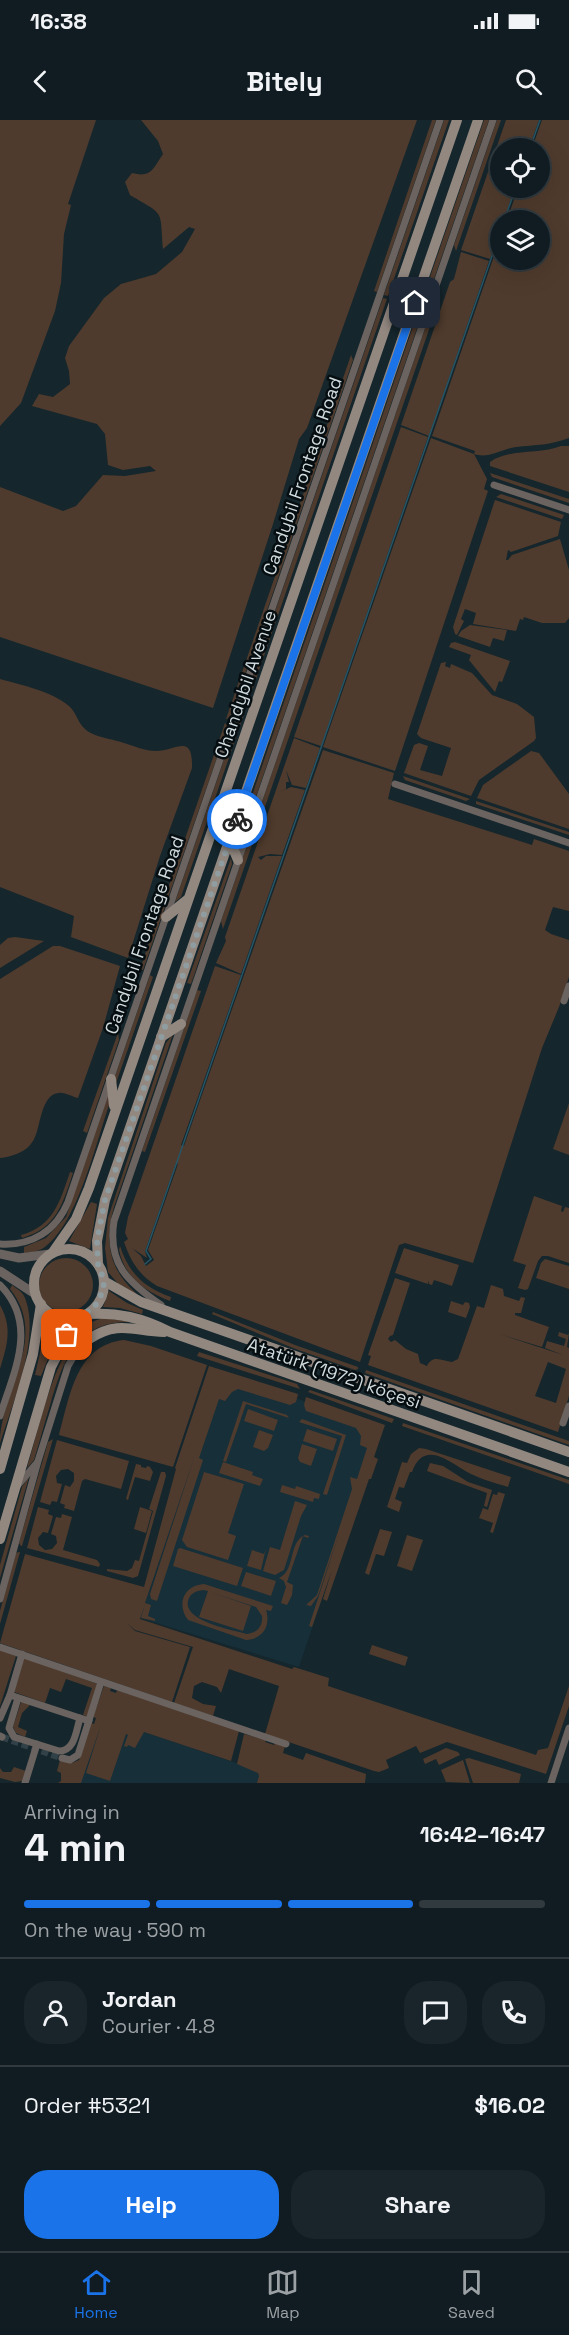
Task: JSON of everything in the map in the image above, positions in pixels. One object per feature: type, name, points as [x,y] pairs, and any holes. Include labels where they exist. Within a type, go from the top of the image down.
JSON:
[{"type":"main road","name":"Chandybil Avenue","points":[[51,1253],[76,1219],[83,1203],[456,120]]},
{"type":"main road","name":"Chandybil Avenue","points":[[98,1264],[98,1231],[105,1200],[478,120]]},
{"type":"main road","points":[[230,841],[238,860]]},
{"type":"main road","points":[[166,917],[187,900]]},
{"type":"main road","points":[[161,1038],[181,1024]]},
{"type":"main road","points":[[111,1079],[114,1110]]},
{"type":"main road","points":[[0,1539],[51,1366],[82,1316],[100,1300],[104,1281],[98,1264],[82,1251],[63,1249],[51,1253],[38,1268],[34,1285],[35,1294],[41,1305],[57,1317],[82,1316]]},
{"type":"main road","name":"Atatürk (1972) köçesi","points":[[104,1281],[135,1300],[173,1314],[569,1452]]},
{"type":"main road","points":[[0,1469],[3,1451],[33,1354],[41,1305]]},
{"type":"main road","name":"Atatürk (1972) köçesi","points":[[82,1316],[114,1314],[134,1317],[170,1332],[569,1472]]},
{"type":"main road","points":[[89,1339],[106,1330],[124,1327],[170,1332]]},
{"type":"street","name":"Candybil Frontage Road","points":[[0,1244],[13,1244],[34,1239],[48,1232],[57,1222],[68,1202],[440,120]]},
{"type":"street","points":[[173,1314],[139,1291],[127,1278],[115,1255],[112,1237],[117,1214],[493,120]]},
{"type":"street","points":[[494,485],[569,510]]},
{"type":"street","points":[[395,784],[569,843]]},
{"type":"street","points":[[564,1001],[569,986]]},
{"type":"street","points":[[0,1254],[19,1258],[51,1253]]},
{"type":"street","points":[[0,1271],[35,1294]]},
{"type":"street","points":[[0,1285],[14,1303],[22,1330],[20,1350],[0,1416]]},
{"type":"street","points":[[0,1599],[38,1461],[70,1361],[89,1339]]},
{"type":"street","points":[[563,1423],[569,1406]]},
{"type":"street","points":[[14,1489],[38,1461]]},
{"type":"street","points":[[0,1647],[286,1744]]},
{"type":"street","points":[[0,1718],[10,1695],[22,1654]]},
{"type":"street","points":[[62,1758],[70,1760],[78,1755],[101,1682]]},
{"type":"street","points":[[10,1695],[89,1721]]},
{"type":"street","points":[[18,1698],[10,1724],[10,1732],[14,1737],[59,1751],[66,1750],[71,1745],[80,1718]]},
{"type":"street","points":[[551,1783],[569,1728]]},
{"type":"street","points":[[25,1783],[37,1744]]},
{"type":"shaded area","points":[[0,120],[96,120],[68,204],[71,205],[64,234],[61,283],[55,311],[21,403],[0,426]]},
{"type":"shaded area","points":[[141,120],[417,120],[307,428],[299,439],[213,708],[0,637],[0,487],[63,511],[76,506],[103,475],[125,476],[156,471],[150,466],[123,470],[108,465],[105,434],[97,424],[32,406],[39,394],[53,397],[70,384],[65,358],[69,346],[104,298],[121,284],[156,274],[182,252],[195,229],[189,227],[163,249],[162,226],[158,214],[130,195],[125,182],[132,173],[148,173],[163,154],[158,141]]},
{"type":"shaded area","points":[[432,120],[436,120],[377,292],[374,291]]},
{"type":"shaded area","points":[[444,120],[449,120],[388,296],[384,295]]},
{"type":"shaded area","points":[[484,120],[489,120],[424,308],[420,306]]},
{"type":"shaded area","points":[[497,120],[501,120],[495,138],[491,138]]},
{"type":"shaded area","points":[[506,120],[539,120],[533,138],[500,138]]},
{"type":"shaded area","points":[[542,120],[569,120],[569,438],[511,448],[490,455],[474,454],[475,451],[432,436],[490,268],[490,270],[550,270],[550,210],[510,210],[515,198],[550,198],[550,138],[536,138]]},
{"type":"shaded area","points":[[490,140],[490,152],[456,251],[454,245]]},
{"type":"shaded area","points":[[490,166],[490,198],[512,198],[507,210],[490,210],[490,259],[461,250]]},
{"type":"shaded area","points":[[461,252],[489,261],[429,436],[401,425],[450,282],[454,279]]},
{"type":"shaded area","points":[[383,298],[387,299],[181,897],[175,902]]},
{"type":"shaded area","points":[[419,309],[423,311],[239,846],[237,839]]},
{"type":"shaded area","points":[[430,314],[434,315],[223,929],[221,921]]},
{"type":"shaded area","points":[[351,355],[353,360],[230,718],[226,719]]},
{"type":"shaded area","points":[[401,427],[428,437],[321,746],[294,737]]},
{"type":"shaded area","points":[[431,438],[474,454],[487,479],[484,489],[488,491],[395,771],[323,747]]},
{"type":"shaded area","points":[[569,446],[569,492],[490,466],[490,462],[506,455]]},
{"type":"shaded area","points":[[490,473],[569,499],[569,503],[492,477]]},
{"type":"shaded area","points":[[501,494],[564,515],[562,519],[496,497]]},
{"type":"shaded area","points":[[495,500],[561,522],[558,536],[511,552],[508,550],[506,560],[512,555],[560,539],[569,570],[569,618],[565,623],[542,623],[524,617],[523,620],[520,619],[516,631],[473,624],[476,613],[465,609],[461,619],[464,621],[457,635],[455,634],[453,627]]},
{"type":"shaded area","points":[[470,625],[507,630],[504,641],[493,638],[490,647],[458,636]]},
{"type":"shaded area","points":[[455,642],[510,661],[502,682],[499,681],[495,692],[469,660],[471,655],[449,647]]},
{"type":"shaded area","points":[[446,662],[445,666],[450,668],[451,664],[472,673],[492,695],[517,704],[534,717],[536,738],[534,741],[479,780],[471,796],[404,773],[414,745],[419,743],[428,746],[420,770],[442,776],[451,748],[421,738],[417,734],[441,663]]},
{"type":"shaded area","points":[[0,679],[54,696],[71,708],[85,729],[98,736],[148,750],[156,751],[182,746],[190,750],[192,768],[160,856],[128,958],[71,937],[74,916],[0,887]]},
{"type":"shaded area","points":[[225,723],[228,726],[143,970],[140,969]]},
{"type":"shaded area","points":[[294,738],[320,748],[306,788],[292,785],[286,770],[289,782],[286,782],[286,789],[280,792],[291,787],[305,790],[282,855],[270,854],[258,857],[261,860],[266,856],[282,856],[241,974],[216,963],[226,941],[225,937]]},
{"type":"shaded area","points":[[323,750],[394,773],[388,799],[532,845],[534,839],[569,851],[569,911],[553,907],[545,930],[569,940],[569,977],[542,1048],[473,1263],[405,1243],[399,1245],[360,1362],[157,1286],[136,1267],[124,1242],[128,1239],[125,1233],[128,1217],[215,966],[241,975],[181,1145],[184,1146]],"holes":[[[176,1163],[178,1164],[148,1250],[154,1260],[146,1266],[141,1256],[132,1248],[147,1258],[145,1251]]]},
{"type":"shaded area","points":[[531,751],[539,753],[569,794],[569,829],[477,798],[483,785]]},
{"type":"shaded area","points":[[403,776],[470,799],[466,801],[405,780]]},
{"type":"shaded area","points":[[476,801],[569,832],[569,835],[476,804]]},
{"type":"shaded area","points":[[231,858],[232,864],[191,984],[187,983]]},
{"type":"shaded area","points":[[8,938],[44,941],[0,968],[0,945]]},
{"type":"shaded area","points":[[53,946],[60,946],[120,966],[103,1028],[78,1098],[61,1093],[53,1095],[45,1105],[36,1136],[30,1145],[18,1153],[0,1158],[0,979]]},
{"type":"shaded area","points":[[150,975],[153,977],[115,1086],[115,1076]]},
{"type":"shaded area","points":[[197,990],[201,991],[145,1152],[142,1151]]},
{"type":"shaded area","points":[[118,1033],[119,1040],[87,1133],[83,1131]]},
{"type":"shaded area","points":[[173,1034],[114,1207],[109,1232],[111,1254],[115,1265],[120,1275],[137,1294],[121,1287],[108,1272],[105,1248],[108,1218],[166,1043]]},
{"type":"shaded area","points":[[109,1092],[109,1105],[92,1160],[68,1219],[46,1246],[38,1251],[24,1253],[24,1247],[46,1238],[66,1217]]},
{"type":"shaded area","points":[[569,1103],[569,1155],[553,1149]]},
{"type":"shaded area","points":[[70,1172],[73,1173],[66,1195],[56,1213],[43,1228],[22,1238],[21,1235],[41,1225],[54,1211]]},
{"type":"shaded area","points":[[534,1196],[562,1206],[561,1211],[563,1212],[565,1207],[569,1208],[569,1263],[542,1256],[528,1289],[525,1290],[518,1288],[526,1265],[513,1261]]},
{"type":"shaded area","points":[[91,1202],[97,1204],[90,1249],[69,1241]]},
{"type":"shaded area","points":[[120,1246],[128,1265],[139,1279],[153,1289],[171,1297],[170,1301],[144,1288],[131,1276],[122,1260]]},
{"type":"shaded area","points":[[404,1248],[459,1265],[452,1286],[434,1280],[432,1285],[429,1284],[429,1280],[428,1284],[395,1273]]},
{"type":"shaded area","points":[[61,1258],[71,1258],[81,1262],[89,1270],[93,1285],[89,1300],[81,1308],[71,1312],[61,1312],[51,1308],[43,1300],[39,1290],[39,1280],[43,1270],[51,1262]]},
{"type":"shaded area","points":[[545,1259],[569,1266],[569,1289],[536,1278],[541,1263]]},
{"type":"shaded area","points":[[395,1278],[410,1283],[393,1335],[388,1339],[391,1342],[395,1340],[406,1349],[418,1354],[420,1363],[427,1366],[435,1359],[452,1362],[458,1359],[477,1306],[484,1308],[491,1285],[503,1289],[504,1296],[519,1301],[521,1297],[525,1298],[521,1313],[515,1313],[515,1315],[549,1327],[542,1347],[499,1334],[563,1355],[545,1348],[547,1341],[564,1346],[566,1339],[558,1336],[559,1332],[568,1335],[569,1333],[567,1347],[569,1348],[569,1396],[558,1432],[368,1365],[371,1356],[368,1355]],"holes":[[[548,1362],[566,1369],[556,1403],[535,1396]]]},
{"type":"shaded area","points":[[12,1285],[25,1298],[30,1332],[23,1371],[0,1444],[2,1424],[24,1346],[25,1326],[21,1308],[10,1289]]},
{"type":"shaded area","points":[[109,1291],[143,1310],[142,1314],[120,1308],[103,1307]]},
{"type":"shaded area","points":[[451,1301],[463,1305],[465,1302],[469,1303],[466,1318],[448,1312]]},
{"type":"shaded area","points":[[0,1305],[8,1329],[8,1337],[0,1369]]},
{"type":"shaded area","points":[[213,1312],[358,1367],[358,1369],[355,1370],[293,1348],[212,1314]]},
{"type":"shaded area","points":[[105,1318],[132,1322],[98,1327],[76,1345],[68,1357],[56,1386],[34,1460],[27,1468],[45,1405],[63,1357],[75,1338],[89,1324]]},
{"type":"shaded area","points":[[43,1321],[56,1327],[66,1328],[50,1354],[41,1376],[35,1375],[42,1344]]},
{"type":"shaded area","points":[[124,1340],[151,1346],[207,1365],[173,1467],[59,1435],[72,1389],[85,1362],[95,1351],[108,1344]]},
{"type":"shaded area","points":[[199,1352],[297,1384],[300,1389],[197,1356]]},
{"type":"shaded area","points":[[209,1366],[298,1394],[296,1402],[290,1405],[238,1389],[232,1392],[225,1401],[219,1399],[199,1458],[203,1460],[157,1601],[151,1599],[150,1594],[194,1458],[145,1603],[151,1605],[148,1616],[155,1621],[141,1618],[145,1604],[140,1619],[292,1669],[294,1667],[329,1678],[328,1686],[536,1755],[538,1750],[548,1748],[569,1686],[569,1706],[546,1774],[447,1742],[420,1753],[416,1746],[386,1760],[389,1768],[379,1772],[374,1771],[265,1734],[279,1686],[229,1669],[221,1693],[217,1687],[202,1682],[194,1686],[192,1698],[203,1704],[216,1706],[213,1716],[174,1703],[193,1647],[135,1630],[127,1623],[135,1631],[190,1647],[172,1702],[0,1643],[25,1554],[144,1587],[175,1468]]},
{"type":"shaded area","points":[[366,1370],[569,1441],[569,1445],[365,1373]]},
{"type":"shaded area","points":[[222,1373],[380,1427],[299,1667],[140,1618]]},
{"type":"shaded area","points":[[310,1390],[394,1419],[392,1423],[308,1392]]},
{"type":"shaded area","points":[[306,1397],[385,1425],[374,1457],[378,1459],[327,1601],[323,1599],[332,1570],[312,1627],[309,1626],[340,1531],[318,1596],[311,1606],[306,1605],[317,1595],[352,1489],[350,1477],[357,1479],[367,1448],[360,1445],[361,1436],[356,1428],[306,1411],[304,1405]]},
{"type":"shaded area","points":[[243,1401],[287,1415],[289,1418],[246,1404],[226,1462],[223,1461]]},
{"type":"shaded area","points":[[248,1409],[278,1420],[274,1431],[244,1421]]},
{"type":"shaded area","points":[[302,1419],[346,1435],[327,1495],[323,1494],[342,1436],[299,1422]]},
{"type":"shaded area","points":[[403,1423],[569,1480],[569,1484],[402,1426]]},
{"type":"shaded area","points":[[307,1429],[337,1439],[333,1451],[303,1441]]},
{"type":"shaded area","points":[[259,1430],[273,1435],[268,1448],[264,1451],[253,1447]]},
{"type":"shaded area","points":[[53,1439],[21,1546],[19,1543],[48,1442]]},
{"type":"shaded area","points":[[57,1440],[129,1461],[121,1489],[85,1479],[82,1481],[74,1511],[64,1508],[65,1505],[60,1503],[65,1485],[70,1487],[74,1481],[74,1473],[68,1469],[61,1470],[56,1476],[57,1483],[62,1484],[57,1502],[52,1501],[50,1505],[40,1502]]},
{"type":"shaded area","points":[[302,1444],[317,1449],[311,1466],[300,1462],[298,1458]]},
{"type":"shaded area","points":[[419,1448],[511,1477],[508,1487],[476,1476],[439,1456],[424,1456],[410,1472],[404,1488],[399,1487],[395,1499],[402,1502],[399,1512],[387,1507],[402,1462],[407,1463],[411,1454]]},
{"type":"shaded area","points":[[223,1462],[253,1472],[252,1475],[263,1479],[260,1486],[219,1473]]},
{"type":"shaded area","points":[[430,1463],[443,1466],[468,1482],[492,1490],[487,1507],[484,1506],[487,1493],[427,1471]]},
{"type":"shaded area","points":[[136,1464],[141,1467],[150,1467],[153,1472],[150,1481],[135,1477],[128,1500],[126,1499]]},
{"type":"shaded area","points":[[161,1472],[165,1472],[166,1476],[138,1576],[133,1578],[107,1571],[107,1569],[127,1571],[132,1568],[135,1560],[139,1561],[153,1511],[149,1509]]},
{"type":"shaded area","points":[[204,1472],[244,1484],[228,1533],[236,1536],[228,1560],[187,1547],[182,1540]]},
{"type":"shaded area","points":[[29,1477],[0,1578],[0,1565],[22,1487]]},
{"type":"shaded area","points":[[282,1485],[295,1489],[296,1486],[320,1494],[319,1499],[314,1498],[313,1502],[280,1492]]},
{"type":"shaded area","points":[[498,1492],[505,1494],[493,1533],[490,1532],[493,1523],[479,1518],[483,1508],[488,1510],[493,1494],[497,1495]]},
{"type":"shaded area","points":[[295,1501],[307,1505],[301,1516],[284,1570],[275,1575],[263,1571],[270,1547],[280,1550]]},
{"type":"shaded area","points":[[38,1507],[49,1510],[48,1514],[53,1516],[48,1533],[43,1532],[38,1538],[39,1545],[45,1550],[52,1549],[57,1543],[56,1536],[51,1534],[56,1517],[61,1518],[62,1514],[72,1517],[63,1550],[97,1560],[99,1567],[27,1548]]},
{"type":"shaded area","points":[[140,1507],[152,1511],[146,1533],[134,1529]]},
{"type":"shaded area","points":[[380,1529],[392,1532],[384,1556],[376,1554],[369,1575],[365,1573]]},
{"type":"shaded area","points":[[407,1535],[423,1540],[412,1571],[397,1566]]},
{"type":"shaded area","points":[[303,1536],[287,1582],[293,1585],[292,1595],[287,1605],[281,1603],[286,1587],[284,1581],[279,1578],[288,1569],[296,1544]]},
{"type":"shaded area","points":[[180,1548],[243,1568],[237,1586],[173,1566]]},
{"type":"shaded area","points":[[266,1548],[261,1570],[247,1566],[252,1550],[264,1554]]},
{"type":"shaded area","points":[[20,1552],[0,1624],[0,1611],[16,1553]]},
{"type":"shaded area","points":[[246,1572],[276,1581],[271,1596],[241,1586]]},
{"type":"shaded area","points":[[204,1584],[273,1606],[271,1611],[266,1610],[267,1621],[264,1631],[257,1637],[246,1640],[188,1620],[183,1608],[184,1596],[197,1585]],"holes":[[[198,1591],[208,1591],[199,1617],[243,1631],[251,1606],[210,1592],[256,1607],[262,1616],[259,1628],[247,1634],[210,1624],[193,1614],[188,1608],[190,1596]]]},
{"type":"shaded area","points":[[372,1645],[408,1657],[405,1666],[369,1654]]},
{"type":"shaded area","points":[[0,1650],[16,1656],[0,1706]]},
{"type":"shaded area","points":[[24,1658],[98,1684],[87,1717],[83,1715],[92,1688],[66,1679],[61,1692],[50,1688],[45,1703],[14,1692]]},
{"type":"shaded area","points":[[104,1686],[116,1693],[117,1690],[239,1731],[231,1761],[144,1732],[135,1748],[128,1745],[127,1747],[124,1746],[128,1735],[126,1734],[110,1781],[86,1773],[101,1725],[81,1783],[58,1783],[61,1781],[61,1773],[57,1771],[60,1760],[72,1763],[79,1760],[91,1723],[94,1724],[96,1718],[93,1717]]},
{"type":"shaded area","points":[[21,1702],[31,1704],[22,1713],[18,1727],[27,1731],[25,1737],[16,1733],[13,1727]]},
{"type":"shaded area","points":[[99,1717],[275,1776],[273,1783],[77,1783]]},
{"type":"shaded area","points":[[244,1734],[266,1740],[265,1742],[274,1745],[275,1743],[285,1746],[283,1753],[303,1760],[306,1753],[366,1774],[365,1783],[257,1783],[258,1773],[237,1764]]},
{"type":"shaded area","points":[[446,1748],[460,1755],[439,1765],[436,1759],[425,1764],[423,1759]]},
{"type":"shaded area","points":[[469,1758],[521,1774],[519,1783],[473,1783],[465,1759]]},
{"type":"shaded area","points":[[463,1760],[470,1783],[446,1782],[441,1770]]},
{"type":"shaded area","points":[[14,1767],[26,1771],[23,1781],[15,1782],[0,1778],[0,1768],[3,1772],[11,1772]]},
{"type":"waterway","points":[[534,138],[540,120]]},
{"type":"waterway","points":[[508,210],[512,198]]},
{"type":"waterway","points":[[145,1264],[151,1259],[146,1251],[490,262]]},
{"type":"tunnel","points":[[2,1737],[62,1758]]},
{"type":"way so far","points":[[67,1335],[77,1318],[94,1308],[103,1291],[104,1281],[98,1264],[97,1241],[105,1200],[237,819]]},
{"type":"route","points":[[237,819],[415,303]]}]
